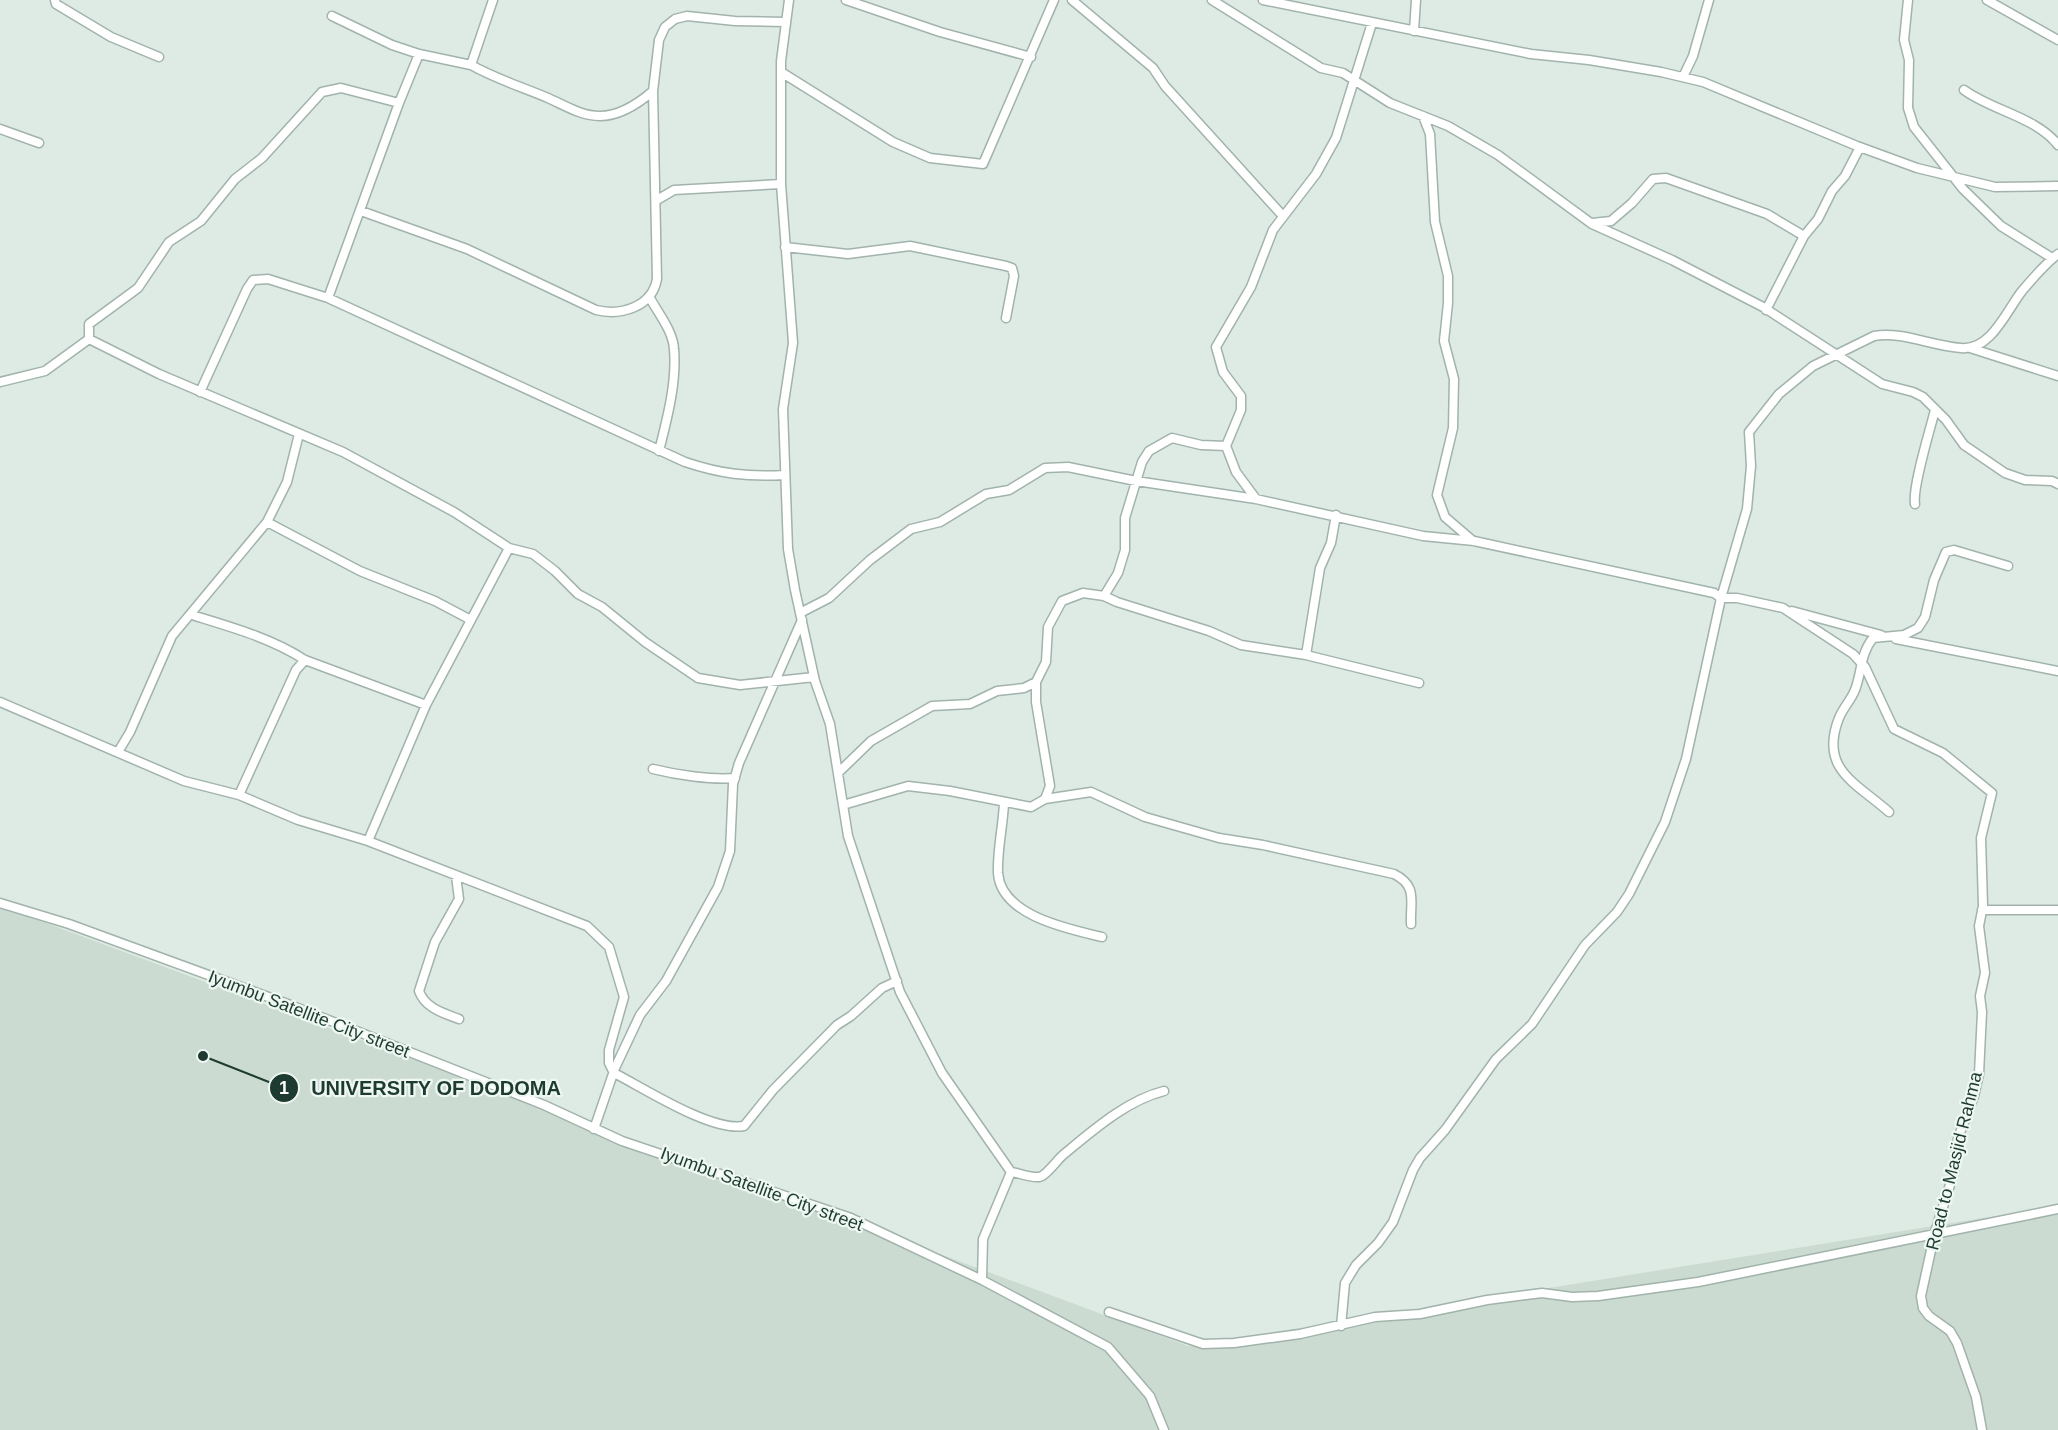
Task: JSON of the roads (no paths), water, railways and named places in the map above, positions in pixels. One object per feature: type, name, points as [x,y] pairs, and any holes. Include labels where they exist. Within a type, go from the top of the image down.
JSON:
[{"type":"street","points":[[55,0],[56,4],[111,37],[159,57]]},
{"type":"street","points":[[471,65],[493,0]]},
{"type":"street","points":[[789,0],[781,72],[782,184],[793,344],[783,409],[788,549],[814,677],[830,724],[853,856],[897,981],[942,1073],[1011,1172],[1038,1177],[1042,1175],[1064,1154],[1106,1122],[1146,1095],[1164,1091]]},
{"type":"street","points":[[846,0],[940,32],[1032,57]]},
{"type":"street","points":[[781,72],[893,142],[930,158],[984,164],[1032,57],[1054,0]]},
{"type":"street","points":[[1072,0],[1153,68],[1166,86],[1282,215]]},
{"type":"street","points":[[1212,0],[1321,68],[1343,73],[1390,103],[1448,126],[1498,155],[1592,224],[1672,260],[1766,310],[1882,384],[1923,397],[1964,445],[1983,460],[2025,480],[2052,481],[2058,484]]},
{"type":"street","points":[[1263,0],[1531,54],[1589,60],[1683,77],[1733,94],[1896,161],[1995,187],[2058,186]]},
{"type":"street","points":[[1414,31],[1416,0]]},
{"type":"street","points":[[1683,77],[1693,56],[1709,0]]},
{"type":"street","points":[[1908,0],[1904,40],[1909,60],[1911,120],[1920,136],[1955,178],[2001,226],[2055,256],[2022,292],[1996,330],[1969,348]]},
{"type":"street","points":[[1987,0],[2058,40]]},
{"type":"street","points":[[332,16],[392,45],[419,54],[471,65],[499,81],[578,111],[599,116],[613,114],[639,102],[653,91]]},
{"type":"street","points":[[361,211],[468,249],[596,310],[610,313],[632,308],[650,298],[655,291],[657,279],[653,91],[659,40],[665,27],[675,19],[687,16],[735,21],[785,22]]},
{"type":"street","points":[[1256,499],[1236,472],[1226,446],[1241,410],[1241,396],[1223,372],[1216,347],[1251,287],[1268,240],[1282,215],[1304,192],[1324,162],[1338,134],[1372,23]]},
{"type":"street","points":[[328,298],[419,54]]},
{"type":"street","points":[[89,339],[89,324],[95,317],[138,288],[169,242],[201,221],[235,179],[262,158],[322,92],[341,88],[399,103]]},
{"type":"street","points":[[1964,90],[1978,101],[2047,132],[2058,146]]},
{"type":"street","points":[[1423,116],[1430,134],[1435,222],[1448,276],[1444,341],[1454,379],[1453,428],[1437,495],[1445,517],[1473,541]]},
{"type":"street","points":[[0,129],[39,144]]},
{"type":"street","points":[[1766,310],[1804,236],[1818,219],[1832,191],[1845,176],[1860,147]]},
{"type":"street","points":[[1592,224],[1611,221],[1632,203],[1653,179],[1666,178],[1767,214],[1804,236]]},
{"type":"street","points":[[657,200],[674,190],[782,184]]},
{"type":"street","points":[[785,247],[848,254],[910,246],[1006,266],[1012,268],[1014,276],[1006,318]]},
{"type":"street","points":[[200,392],[247,289],[253,280],[268,279],[328,298],[659,451],[711,471],[745,477],[785,475]]},
{"type":"street","points":[[650,298],[669,333],[674,348],[669,410],[659,451]]},
{"type":"street","points":[[1341,1326],[1346,1283],[1356,1265],[1378,1243],[1393,1222],[1420,1158],[1445,1130],[1496,1059],[1532,1024],[1585,945],[1609,922],[1629,894],[1665,822],[1686,759],[1721,598],[1747,508],[1750,466],[1749,432],[1755,421],[1790,384],[1813,366],[1882,334],[1969,348],[2058,376]]},
{"type":"street","points":[[0,382],[45,371],[89,339]]},
{"type":"street","points":[[89,339],[200,392],[343,452],[454,512],[509,548],[533,554],[555,571],[578,594],[602,607],[645,642],[698,678],[740,685],[814,677]]},
{"type":"street","points":[[1915,504],[1912,492],[1919,480],[1935,410]]},
{"type":"street","points":[[118,752],[130,732],[172,636],[192,615],[267,522],[287,482],[299,434]]},
{"type":"street","points":[[1104,596],[1118,573],[1125,550],[1125,518],[1142,462],[1149,451],[1172,438],[1226,446]]},
{"type":"street","name":"Road to Masjid Rahma","points":[[801,616],[829,598],[870,560],[910,529],[940,522],[986,494],[1009,490],[1045,468],[1068,467],[1136,481],[1256,499],[1423,536],[1473,541],[1714,593],[1721,598],[1737,598],[1783,608],[1852,654],[1876,688],[1894,729],[1943,753],[1992,793],[1981,838],[1982,910],[1979,926],[1985,973],[1980,996],[1982,1012],[1979,1074],[1974,1096],[1958,1138],[1954,1172],[1935,1232],[1921,1302],[1929,1316],[1954,1335],[1976,1397],[1982,1430]]},
{"type":"street","points":[[1306,655],[1320,568],[1331,543],[1336,515]]},
{"type":"street","points":[[267,522],[360,571],[435,601],[471,620]]},
{"type":"street","points":[[368,841],[426,705],[509,548]]},
{"type":"street","points":[[1889,812],[1842,772],[1832,753],[1832,739],[1840,716],[1854,691],[1860,663],[1873,638],[1904,635],[1918,628],[1925,617],[1934,580],[1946,552],[1954,550],[2008,566]]},
{"type":"street","points":[[1045,800],[1050,786],[1036,702],[1036,682],[1046,662],[1048,627],[1062,601],[1083,593],[1104,596],[1209,631],[1241,645],[1306,655],[1419,683]]},
{"type":"street","points":[[1783,608],[1887,636],[2058,671]]},
{"type":"street","points":[[192,615],[288,649],[305,660],[426,705]]},
{"type":"street","points":[[594,1130],[614,1073],[640,1015],[666,981],[718,887],[730,851],[735,778],[801,616]]},
{"type":"street","points":[[239,795],[297,670],[305,660]]},
{"type":"street","points":[[838,773],[870,742],[932,705],[970,704],[997,691],[1024,688],[1036,682]]},
{"type":"street","points":[[0,702],[184,781],[239,795],[298,820],[368,841],[587,926],[609,947],[624,997],[609,1050],[609,1064],[614,1073],[679,1107],[724,1125],[744,1126],[773,1090],[837,1025],[851,1016],[882,988],[897,981]]},
{"type":"street","points":[[653,769],[676,775],[695,774],[713,780],[735,778]]},
{"type":"street","points":[[843,805],[908,786],[950,791],[1031,807],[1045,800],[1091,792],[1145,817],[1219,838],[1263,844],[1394,874],[1406,880],[1412,890],[1411,924]]},
{"type":"street","points":[[1004,803],[998,874],[1009,899],[1047,923],[1102,937]]},
{"type":"street","points":[[456,876],[459,899],[435,942],[419,991],[422,998],[432,1008],[459,1019]]},
{"type":"street","name":"Iyumbu Satellite City street","points":[[0,903],[69,924],[293,1006],[544,1105],[594,1130],[851,1218],[982,1280],[1108,1347],[1150,1395],[1164,1430]]},
{"type":"street","points":[[1982,910],[2058,910]]},
{"type":"street","points":[[982,1280],[983,1239],[1011,1172]]},
{"type":"street","points":[[1109,1312],[1212,1344],[1300,1334],[1374,1317],[1420,1314],[1487,1300],[1542,1293],[1572,1297],[1598,1296],[1698,1282],[1887,1244],[1935,1232],[2058,1209]]},
{"type":"place","name":"UNIVERSITY OF DODOMA","points":[[203,1056]]}]
